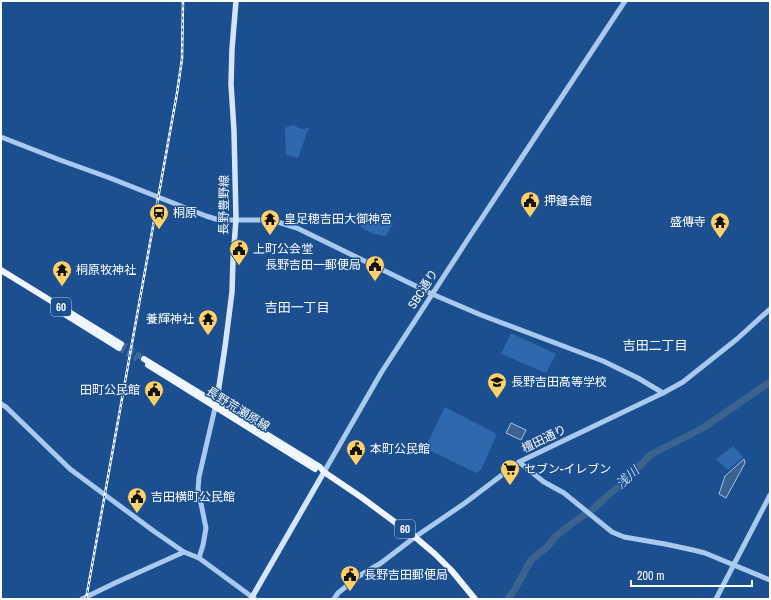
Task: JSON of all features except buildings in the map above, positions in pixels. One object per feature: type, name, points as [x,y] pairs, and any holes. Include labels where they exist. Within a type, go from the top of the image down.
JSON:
[{"type":"main road","name":"長野豊野線","points":[[216,406],[226,347],[232,292],[236,220],[234,131],[231,84],[236,1]]},
{"type":"main road","name":"60","points":[[1,270],[120,346],[1,274]]},
{"type":"main road","name":"長野荒瀬原線","points":[[143,360],[318,471],[324,472],[361,497],[415,537],[435,554],[452,571],[475,599]]},
{"type":"main road","name":"SBC通り","points":[[252,598],[324,472]]},
{"type":"street","name":"SBC通り","points":[[324,472],[381,373],[625,1]]},
{"type":"street","points":[[1,137],[219,220],[271,220],[297,228],[432,294],[481,315],[603,361],[638,378],[663,393]]},
{"type":"street","name":"檀田通り","points":[[334,599],[338,593],[359,576],[381,563],[519,462],[683,382],[737,339],[770,309]]},
{"type":"street","points":[[1,404],[6,407],[70,469],[155,532],[184,552],[199,558],[252,598]]},
{"type":"street","points":[[199,558],[206,528],[198,489],[199,477],[216,406]]},
{"type":"street","points":[[519,462],[544,482],[564,493],[612,532],[624,537],[705,553],[770,580]]},
{"type":"street","points":[[716,599],[770,495]]},
{"type":"street","points":[[82,599],[184,552]]},
{"type":"shaded area","points":[[293,125],[301,129],[310,128],[298,158],[286,155],[285,128]]},
{"type":"shaded area","points":[[371,212],[380,218],[388,219],[393,223],[386,236],[373,234],[360,227]]},
{"type":"shaded area","points":[[511,333],[556,354],[546,373],[501,354]]},
{"type":"shaded area","points":[[445,407],[497,434],[481,470],[476,473],[425,448]]},
{"type":"shaded area","points":[[511,423],[526,430],[521,440],[506,433]]},
{"type":"shaded area","points":[[733,446],[743,457],[728,470],[716,459]]},
{"type":"shaded area","points":[[744,459],[745,463],[726,498],[719,494],[725,476]]},
{"type":"waterway","name":"浅川","points":[[508,599],[531,560],[547,547],[556,536],[592,510],[632,474],[650,455],[703,428],[770,382]]},
{"type":"tunnel","points":[[121,344],[144,359]]},
{"type":"tunnel","points":[[119,348],[137,359]]},
{"type":"railway","points":[[86,599],[177,93],[182,59],[183,1]]},
{"type":"place","name":"押鐘会館","points":[[530,218]]},
{"type":"place","name":"桐原","points":[[159,230]]},
{"type":"place","name":"皇足穂吉田大御神宮","points":[[270,236]]},
{"type":"place","name":"盛傳寺","points":[[720,239]]},
{"type":"place","name":"上町公会堂","points":[[239,266]]},
{"type":"place","name":"長野吉田一郵便局","points":[[375,282]]},
{"type":"place","name":"桐原牧神社","points":[[62,287]]},
{"type":"place","name":"養輝神社","points":[[208,336]]},
{"type":"place","name":"長野吉田高等学校","points":[[497,399]]},
{"type":"place","name":"田町公民館","points":[[154,407]]},
{"type":"place","name":"本町公民館","points":[[356,466]]},
{"type":"place","name":"セブン-イレブン","points":[[510,486]]},
{"type":"place","name":"吉田横町公民館","points":[[137,514]]},
{"type":"place","name":"長野吉田郵便局","points":[[350,592]]},
{"type":"district","name":"吉田一丁目","points":[[297,307]]},
{"type":"district","name":"吉田二丁目","points":[[655,345]]}]
